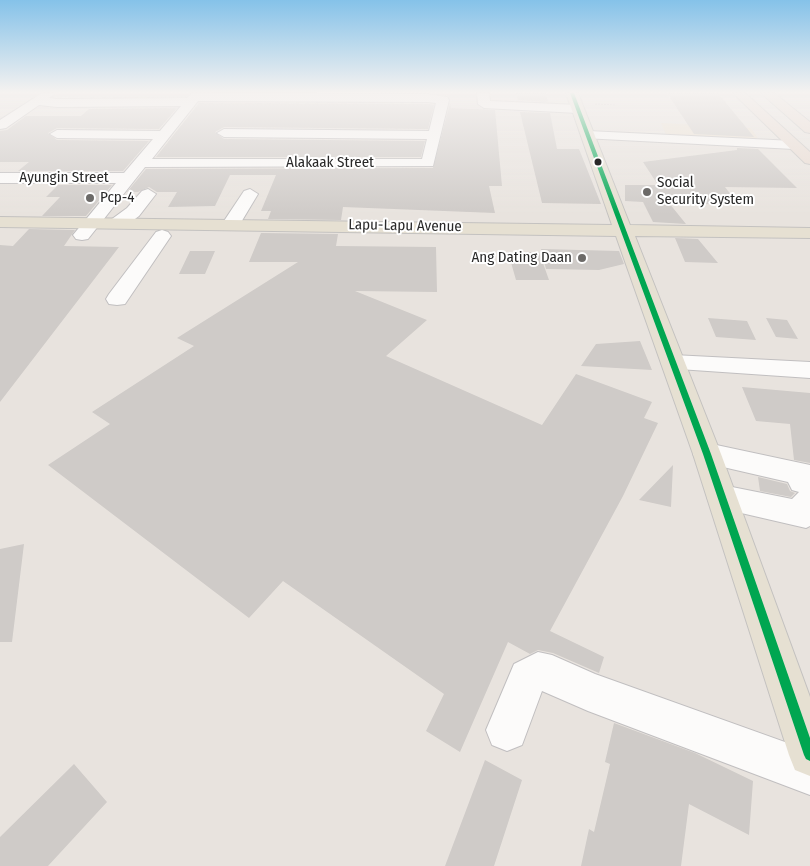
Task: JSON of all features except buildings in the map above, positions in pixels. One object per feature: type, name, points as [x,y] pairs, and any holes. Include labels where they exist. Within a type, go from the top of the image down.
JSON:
[{"type":"highway","points":[[782,133],[810,160]]},
{"type":"main road","points":[[588,135],[707,454],[810,755]]},
{"type":"main road","name":"Lapu-Lapu Avenue","points":[[0,222],[162,236],[810,233]]},
{"type":"main road","name":"Lapu-Lapu Avenue","points":[[0,235],[87,229],[118,223],[626,234],[810,242]]},
{"type":"street","points":[[235,162],[251,133]]},
{"type":"street","points":[[290,163],[299,133]]},
{"type":"street","points":[[327,133],[435,135]]},
{"type":"street","points":[[57,134],[164,135]]},
{"type":"street","points":[[87,229],[164,135]]},
{"type":"street","name":"Alakaak Street","points":[[142,163],[428,163],[435,135]]},
{"type":"street","points":[[588,135],[794,145]]},
{"type":"street","name":"Ayungin Street","points":[[0,178],[129,178]]},
{"type":"street","points":[[118,223],[133,212],[148,194]]},
{"type":"street","points":[[231,224],[250,194]]},
{"type":"street","points":[[117,299],[162,236]]},
{"type":"street","points":[[673,362],[810,370]]},
{"type":"street","points":[[707,454],[800,473],[808,513],[806,515],[722,497]]},
{"type":"street","points":[[508,730],[528,678],[538,671],[552,674],[588,691],[810,773]]},
{"type":"shaded area","points":[[665,133],[755,133],[761,143],[667,137]]},
{"type":"transit line","points":[[587,133],[707,454],[810,755]]},
{"type":"place","name":"Social Security System","points":[[647,192]]},
{"type":"place","name":"Pcp-4","points":[[90,198]]},
{"type":"place","name":"Ang Dating Daan","points":[[582,258]]}]
